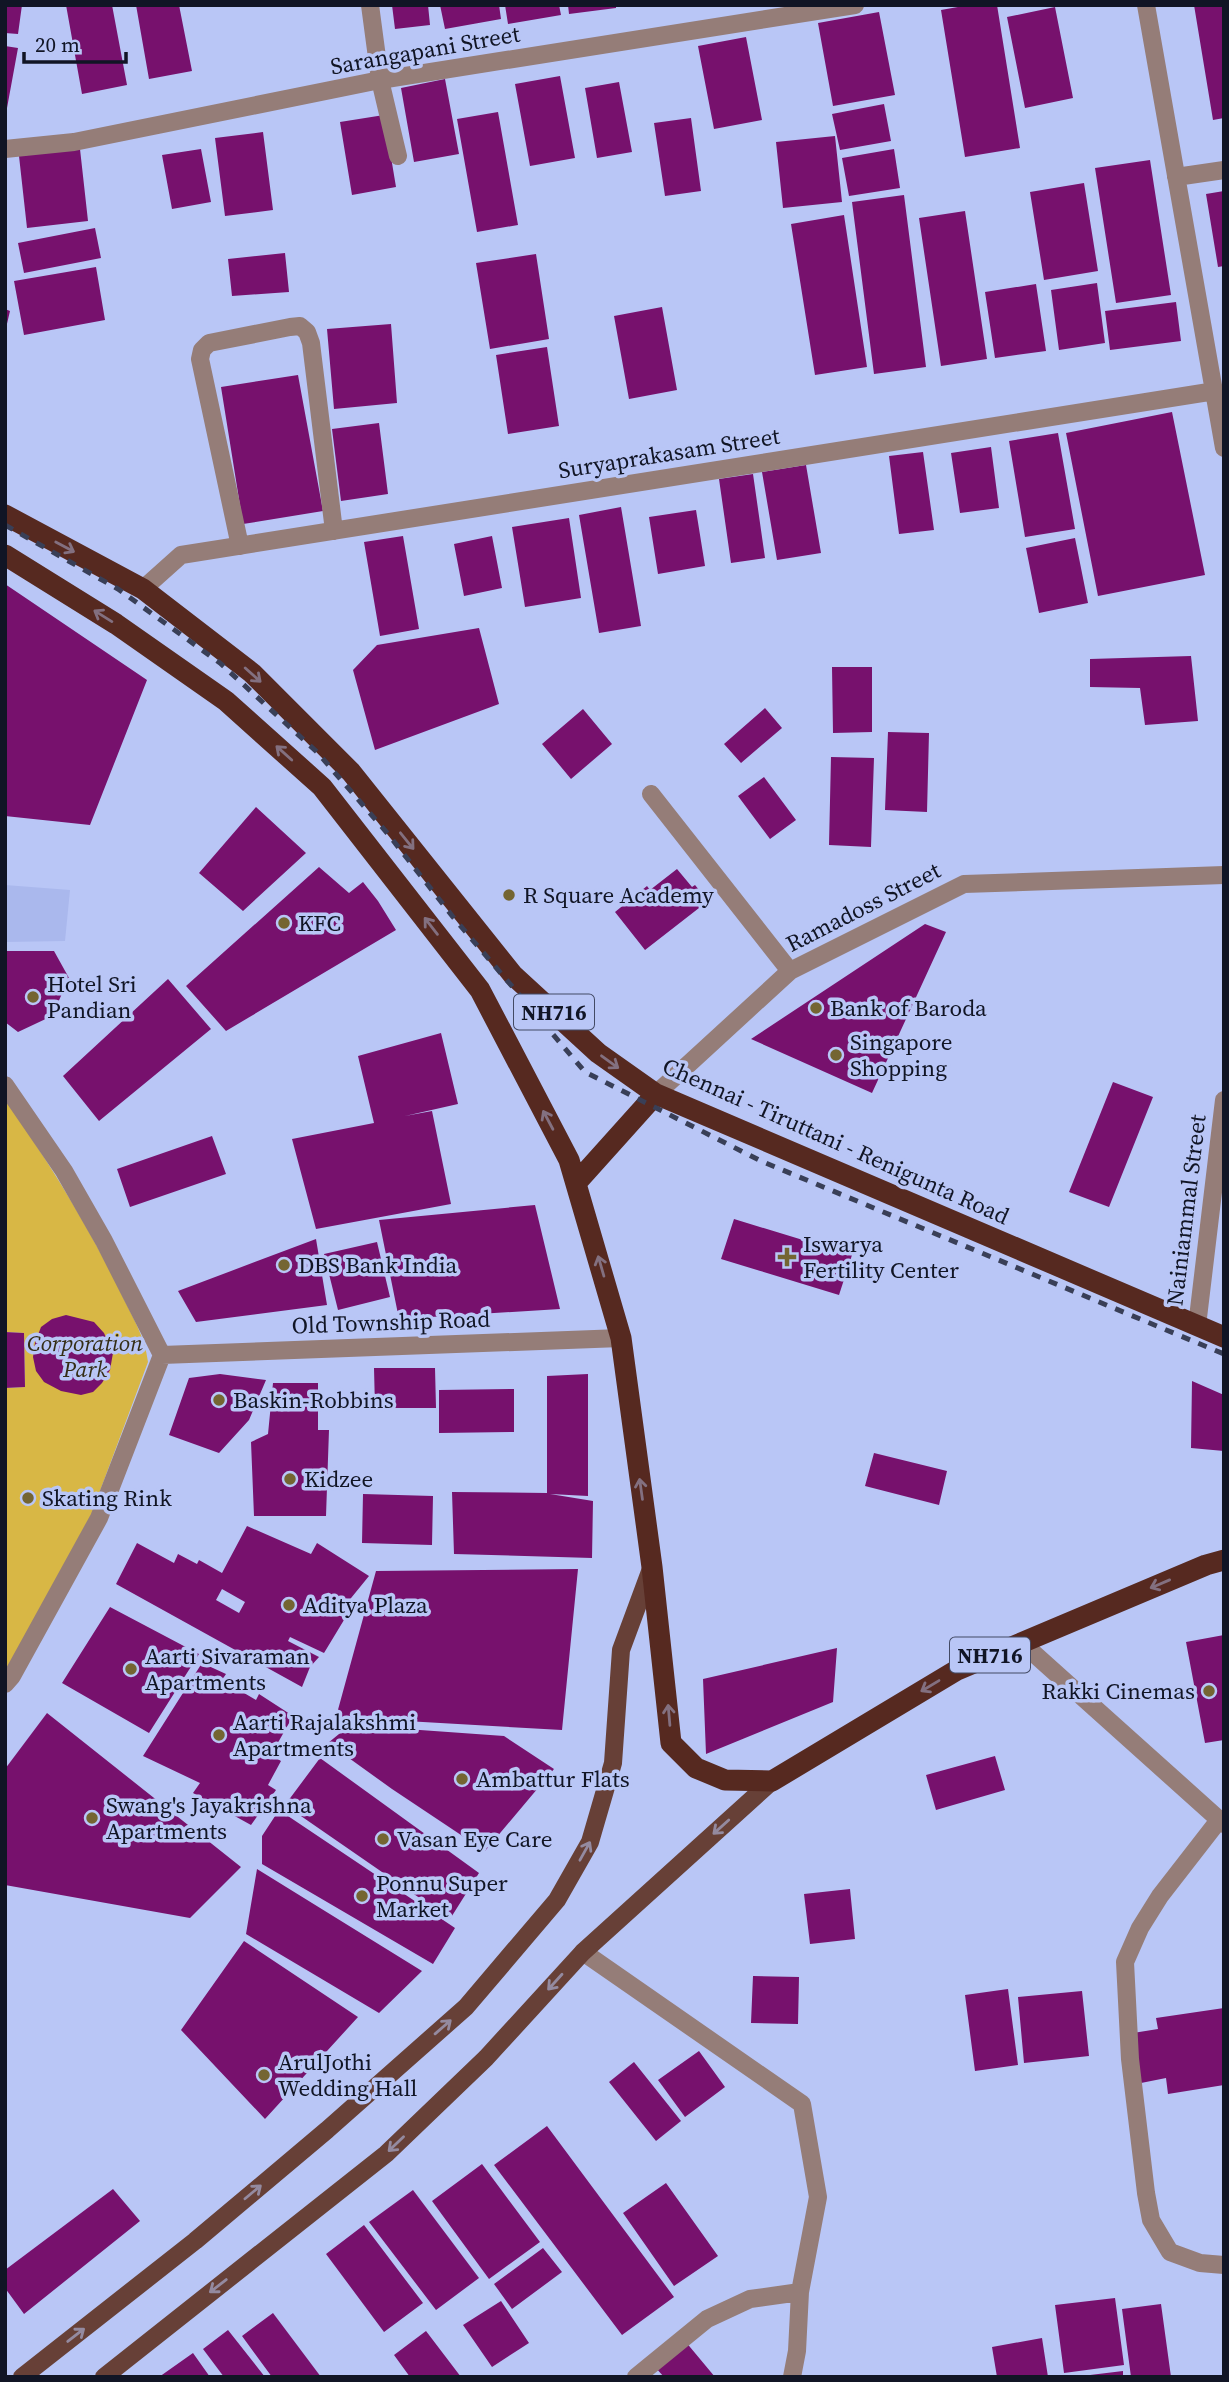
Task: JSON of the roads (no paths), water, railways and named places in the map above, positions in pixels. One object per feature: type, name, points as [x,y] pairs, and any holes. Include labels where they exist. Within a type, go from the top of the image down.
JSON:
[{"type":"highway","name":"Chennai - Tiruttani - Renigunta Road","points":[[5,515],[143,589],[262,683],[351,772],[513,975],[598,1053],[656,1094],[1224,1337]]},
{"type":"highway","name":"NH716","points":[[5,555],[116,624],[226,701],[322,787],[480,990],[569,1160],[621,1338],[652,1567],[671,1743],[696,1768],[725,1780],[772,1781],[957,1670],[1206,1564],[1224,1560]]},
{"type":"highway","points":[[577,1182],[656,1094]]},
{"type":"main road","points":[[22,2377],[195,2241],[456,2015],[557,1900],[590,1842],[613,1763],[621,1650],[652,1567]]},
{"type":"main road","points":[[104,2377],[386,2154],[486,2058],[583,1952],[772,1781]]},
{"type":"street","points":[[370,5],[380,80],[398,156]]},
{"type":"street","name":"Sarangapani Street","points":[[5,149],[74,142],[380,80],[855,5]]},
{"type":"street","points":[[1146,5],[1224,448]]},
{"type":"street","points":[[1176,177],[1224,170]]},
{"type":"street","points":[[240,546],[200,359],[202,350],[209,343],[290,327],[300,326],[307,332],[311,343],[334,531]]},
{"type":"street","name":"Suryaprakasam Street","points":[[143,589],[181,555],[1215,391]]},
{"type":"street","points":[[651,794],[790,971]]},
{"type":"street","name":"Ramadoss Street","points":[[656,1094],[790,971],[964,884],[1224,875]]},
{"type":"street","points":[[5,1085],[71,1183],[162,1354],[99,1518],[52,1607],[5,1684]]},
{"type":"street","name":"Nainiammal Street","points":[[1198,1326],[1224,1100]]},
{"type":"street","name":"Old Township Road","points":[[162,1354],[621,1338]]},
{"type":"street","points":[[1020,1642],[1221,1822],[1160,1896],[1140,1928],[1125,1962],[1130,2059],[1151,2220],[1170,2252],[1200,2263],[1224,2265]]},
{"type":"street","points":[[583,1952],[802,2104],[818,2197],[800,2292],[797,2351],[792,2377]]},
{"type":"street","points":[[636,2377],[707,2319],[750,2299],[800,2292]]},
{"type":"railway","points":[[5,525],[118,589],[220,663],[317,752],[585,1072],[761,1161],[1224,1354]]},
{"type":"place","name":"R Square Academy","points":[[509,895]]},
{"type":"place","name":"KFC","points":[[284,923]]},
{"type":"place","name":"Hotel Sri Pandian","points":[[33,997]]},
{"type":"place","name":"Bank of Baroda","points":[[816,1008]]},
{"type":"place","name":"Singapore Shopping","points":[[836,1055]]},
{"type":"place","name":"Iswarya Fertility Center","points":[[787,1257]]},
{"type":"place","name":"DBS Bank India","points":[[284,1265]]},
{"type":"place","name":"Baskin-Robbins","points":[[219,1400]]},
{"type":"place","name":"Kidzee","points":[[290,1479]]},
{"type":"place","name":"Skating Rink","points":[[28,1498]]},
{"type":"place","name":"Aditya Plaza","points":[[289,1605]]},
{"type":"place","name":"Aarti Sivaraman Apartments","points":[[131,1669]]},
{"type":"place","name":"Rakki Cinemas","points":[[1209,1691]]},
{"type":"place","name":"Aarti Rajalakshmi Apartments","points":[[219,1735]]},
{"type":"place","name":"Ambattur Flats","points":[[462,1779]]},
{"type":"place","name":"Swang's Jayakrishna Apartments","points":[[92,1818]]},
{"type":"place","name":"Vasan Eye Care","points":[[383,1839]]},
{"type":"place","name":"Ponnu Super Market","points":[[362,1896]]},
{"type":"place","name":"ArulJothi Wedding Hall","points":[[264,2075]]},
{"type":"park label","name":"Corporation Park","points":[[85,1356]]}]
